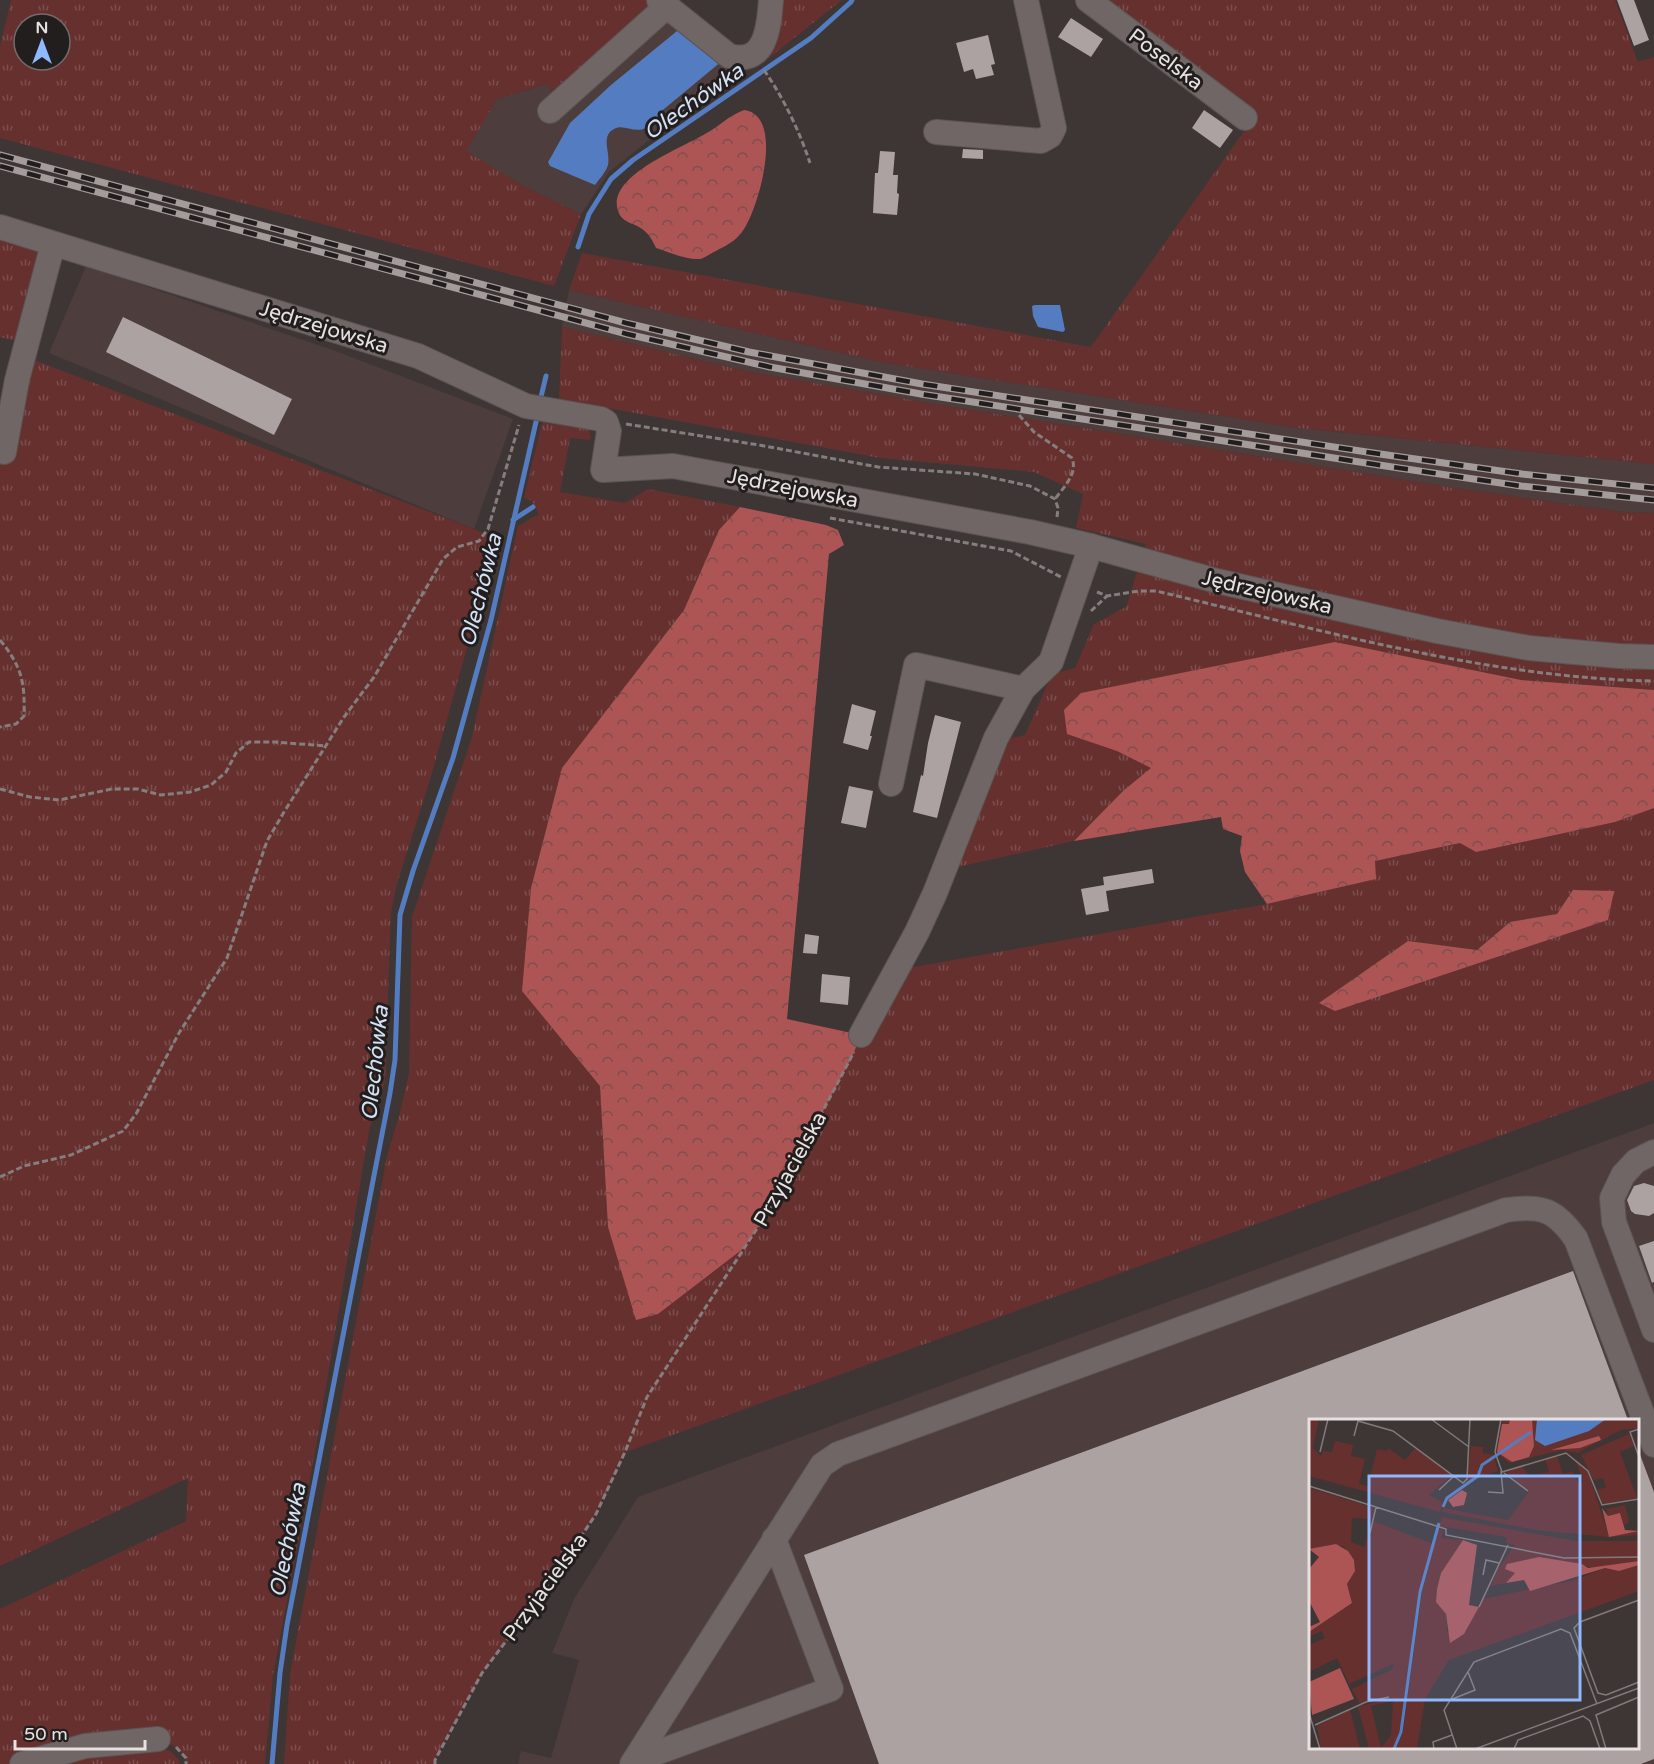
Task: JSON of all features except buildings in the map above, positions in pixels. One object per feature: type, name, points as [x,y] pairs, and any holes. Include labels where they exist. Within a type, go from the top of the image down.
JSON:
[{"type":"street","points":[[550,111],[663,3],[729,56],[740,57],[753,54],[764,42],[769,26],[771,0]]},
{"type":"street","points":[[936,132],[1041,141],[1050,136],[1054,128],[1026,0]]},
{"type":"street","name":"Poselska","points":[[1088,0],[1245,118]]},
{"type":"street","name":"Jędrzejowska","points":[[0,227],[418,356],[522,404],[601,419],[606,422],[609,431],[603,470],[673,466],[1056,538],[1217,581],[1437,631],[1528,648],[1654,657]]},
{"type":"street","points":[[4,452],[17,380],[53,244]]},
{"type":"street","points":[[861,1035],[917,933],[996,738],[1023,688],[1051,662],[1091,546]]},
{"type":"street","points":[[891,784],[916,665],[1023,688]]},
{"type":"street","points":[[1654,1152],[1636,1161],[1623,1175],[1612,1198],[1614,1221],[1654,1330]]},
{"type":"street","points":[[633,1762],[822,1465],[838,1454],[1506,1210],[1527,1207],[1548,1210],[1566,1224],[1576,1239],[1654,1444]]},
{"type":"street","points":[[633,1762],[831,1689],[774,1539]]},
{"type":"street","points":[[22,1764],[85,1746],[158,1739]]},
{"type":"path","points":[[653,118],[677,115],[736,64],[740,57]]},
{"type":"path","points":[[772,82],[794,122],[810,163]]},
{"type":"path","points":[[0,1177],[24,1166],[70,1155],[123,1131],[136,1114],[179,1033],[226,958],[267,841],[344,717],[374,677],[443,559],[457,547],[479,541],[488,530],[520,420],[522,404]]},
{"type":"path","points":[[1019,415],[1034,432],[1072,458],[1075,464],[1066,485],[1055,499]]},
{"type":"path","points":[[601,419],[878,467],[975,474],[1030,486],[1055,499],[1058,508],[1056,538]]},
{"type":"path","points":[[826,517],[1011,551],[1078,586],[1107,596],[1156,591],[1474,663],[1555,675],[1654,681]]},
{"type":"path","points":[[0,640],[18,667],[24,686],[24,716],[16,724],[0,727]]},
{"type":"path","points":[[0,789],[59,800],[112,789],[138,789],[161,795],[190,792],[211,785],[226,772],[236,753],[249,742],[326,746]]},
{"type":"path","name":"Przyjacielska","points":[[435,1764],[435,1760],[482,1673],[552,1580],[596,1514],[625,1452],[647,1397],[775,1201],[852,1057],[861,1035]]},
{"type":"shaded area","points":[[647,0],[652,0],[741,67],[609,172],[581,214],[525,187],[465,151],[497,99],[546,84],[551,91],[648,8]]},
{"type":"shaded area","points":[[86,266],[333,350],[513,419],[474,529],[49,353]]},
{"type":"shaded area","points":[[569,290],[881,362],[1299,428],[1654,464],[1654,513],[1624,512],[1448,487],[750,372],[562,327]]},
{"type":"shaded area","points":[[1654,1123],[1654,1764],[518,1764],[521,1751],[551,1758],[579,1660],[552,1653],[574,1599],[638,1497]]},
{"type":"green space","points":[[11,0],[647,0],[648,8],[645,15],[551,91],[546,84],[497,99],[466,151],[525,187],[581,214],[554,286],[0,138],[0,46]]},
{"type":"green space","points":[[781,0],[842,0],[760,65],[757,61]]},
{"type":"green space","points":[[1101,0],[1615,0],[1638,62],[1654,57],[1654,464],[1299,428],[881,362],[569,290],[582,253],[1091,347],[1254,117]]},
{"type":"green space","points":[[744,110],[757,116],[764,128],[766,145],[761,185],[755,205],[742,232],[730,243],[700,259],[683,257],[656,248],[645,231],[624,220],[620,215],[617,198],[623,186],[648,165]]},
{"type":"green space","points":[[0,232],[40,252],[19,341],[0,337]]},
{"type":"green space","points":[[562,327],[750,372],[929,403],[1448,487],[1624,512],[1654,513],[1654,690],[1522,680],[1117,751],[1152,768],[1123,791],[1074,841],[958,867],[966,837],[1003,740],[1025,735],[1052,674],[1075,668],[1094,624],[1126,607],[1146,544],[1076,528],[1083,494],[1034,472],[880,458],[559,399]]},
{"type":"green space","points":[[29,358],[474,529],[497,540],[432,773],[396,887],[391,913],[385,1082],[369,1131],[316,1446],[273,1675],[265,1764],[186,1764],[180,1751],[158,1739],[0,1764],[0,1609],[186,1521],[188,1478],[0,1566],[0,463],[6,465]]},
{"type":"green space","points":[[543,419],[589,427],[591,440],[570,438],[560,492],[625,503],[648,489],[740,507],[719,530],[684,610],[562,768],[531,888],[522,991],[600,1086],[608,1227],[744,1248],[775,1201],[897,970],[1267,904],[1375,879],[1375,861],[1460,843],[1476,852],[1615,822],[1654,808],[1654,1080],[626,1452],[596,1514],[552,1580],[482,1673],[435,1760],[435,1764],[284,1764],[290,1674],[387,1156],[409,1073],[412,917],[472,737],[518,526],[539,514],[532,501],[524,498]],"holes":[[[1573,890],[1608,920],[1319,1003],[1408,941],[1477,950],[1510,922],[1557,914]]]},
{"type":"green space","points":[[740,507],[826,525],[838,530],[844,545],[829,554],[787,1019],[861,1035],[852,1057],[775,1201],[744,1248],[658,1314],[636,1320],[608,1227],[600,1086],[522,991],[531,888],[562,768],[684,610],[719,530]]},
{"type":"green space","points":[[1335,642],[1521,680],[1654,690],[1654,808],[1615,822],[1476,852],[1460,843],[1375,861],[1376,879],[1267,904],[1245,872],[1240,851],[1242,836],[1223,829],[1221,817],[1074,841],[1123,791],[1151,768],[1117,751],[1067,734],[1064,710],[1081,693]]},
{"type":"green space","points":[[1573,890],[1614,891],[1608,920],[1335,1011],[1319,1003],[1408,941],[1477,950],[1510,922],[1557,914]]},
{"type":"green space","points":[[159,1747],[172,1753],[180,1764],[45,1764]]},
{"type":"water","points":[[677,31],[722,61],[658,114],[657,122],[648,123],[642,130],[617,127],[610,132],[607,140],[608,165],[595,185],[550,166],[548,162],[570,123],[611,85]]},
{"type":"water","points":[[1060,305],[1065,330],[1063,332],[1038,327],[1033,316],[1032,306]]},
{"type":"waterway","name":"Olechówka","points":[[578,247],[589,214],[611,179],[633,160],[811,38],[852,0]]},
{"type":"waterway","name":"Olechówka","points":[[540,401],[546,376]]},
{"type":"waterway","name":"Olechówka","points":[[272,1764],[280,1673],[287,1625],[395,1060],[400,915],[453,758],[491,620],[538,413]]},
{"type":"waterway","points":[[513,520],[533,507]]},
{"type":"railway","points":[[0,155],[626,323],[749,352],[922,384],[1380,454],[1522,474],[1654,488]]},
{"type":"railway","points":[[0,166],[627,334],[770,367],[921,394],[1379,465],[1521,486],[1654,500]]}]
